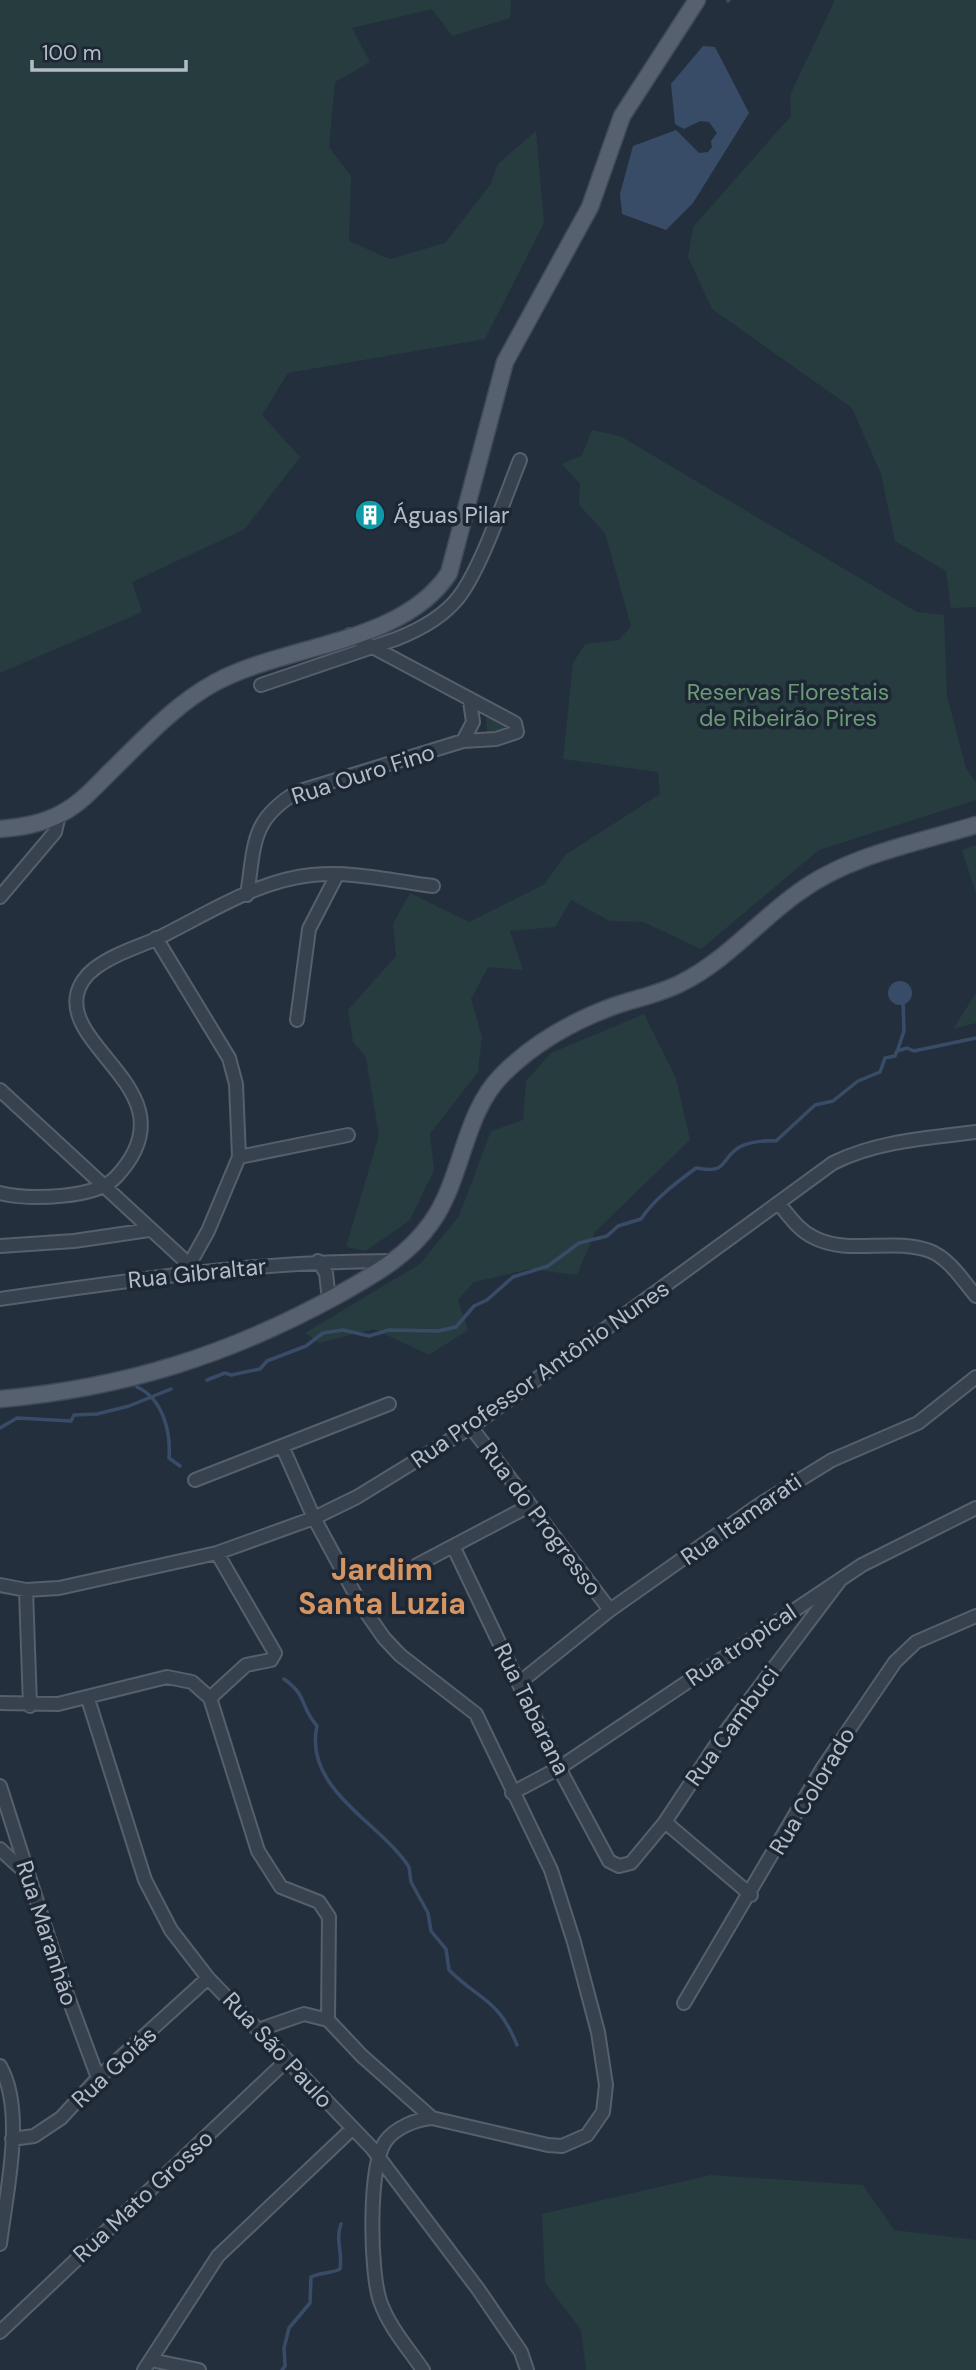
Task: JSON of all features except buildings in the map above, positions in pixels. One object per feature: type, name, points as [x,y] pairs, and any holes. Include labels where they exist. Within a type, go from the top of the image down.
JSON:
[{"type":"main road","points":[[0,829],[27,826],[59,815],[90,792],[185,702],[217,681],[394,619],[423,604],[449,573],[505,362],[590,207],[622,116],[697,0]]},
{"type":"main road","points":[[0,1399],[98,1386],[205,1357],[241,1344],[329,1300],[395,1261],[434,1220],[484,1100],[500,1077],[525,1054],[578,1022],[683,982],[709,966],[798,892],[821,877],[843,866],[976,825]]},
{"type":"street","points":[[261,685],[417,631],[442,614],[459,597],[520,460]]},
{"type":"street","name":"Rua Ouro Fino","points":[[247,895],[255,841],[261,822],[275,805],[297,792],[463,741],[510,736],[518,729],[515,723],[350,635]]},
{"type":"street","name":"Rua Ouro Fino","points":[[463,741],[473,722],[470,701]]},
{"type":"street","points":[[0,897],[55,832],[59,815]]},
{"type":"street","points":[[297,1020],[309,929],[337,875]]},
{"type":"street","points":[[0,1193],[20,1198],[43,1197],[107,1187],[123,1170],[137,1143],[141,1121],[128,1084],[85,1026],[79,1012],[77,992],[92,970],[247,895],[294,878],[337,875],[433,886]]},
{"type":"street","points":[[0,1090],[192,1268],[239,1157],[236,1084],[229,1058],[156,938]]},
{"type":"street","name":"Rua Professor Antônio Nunes","points":[[0,1585],[26,1590],[59,1588],[216,1553],[314,1518],[357,1497],[471,1427],[833,1163],[858,1151],[976,1132]]},
{"type":"street","points":[[239,1157],[348,1135]]},
{"type":"street","points":[[778,1203],[800,1228],[825,1242],[890,1245],[931,1251],[953,1268],[976,1296]]},
{"type":"street","points":[[0,1247],[74,1241],[149,1230]]},
{"type":"street","points":[[318,1261],[326,1273],[329,1300]]},
{"type":"street","name":"Rua Gibraltar","points":[[0,1299],[192,1268],[318,1261],[395,1261]]},
{"type":"street","name":"Rua Itamarati","points":[[519,1683],[610,1610],[807,1473],[918,1423],[976,1377]]},
{"type":"street","points":[[195,1480],[390,1404]]},
{"type":"street","name":"Rua do Progresso","points":[[471,1427],[610,1610]]},
{"type":"street","points":[[282,1446],[314,1518],[361,1605],[384,1638],[400,1655],[476,1714],[551,1870],[574,1942],[605,2070],[603,2112],[587,2135],[562,2146],[530,2142],[432,2118],[422,2119],[393,2133],[385,2142],[379,2158],[372,2239],[376,2285],[388,2320],[423,2370]]},
{"type":"street","points":[[417,1565],[529,1506]]},
{"type":"street","name":"Rua tropical","points":[[512,1793],[559,1768],[862,1565],[976,1508]]},
{"type":"street","name":"Rua Tabarana","points":[[453,1546],[559,1768],[609,1861],[619,1866]]},
{"type":"street","points":[[210,1698],[246,1665],[271,1660],[275,1656],[267,1633],[216,1553]]},
{"type":"street","name":"Rua Cambuci","points":[[619,1866],[631,1863],[665,1822],[720,1739],[841,1579]]},
{"type":"street","points":[[26,1590],[30,1706]]},
{"type":"street","name":"Rua Colorado","points":[[684,2003],[751,1895],[822,1769],[895,1662],[916,1642],[976,1616]]},
{"type":"street","points":[[0,1703],[30,1706],[88,1699],[167,1677],[185,1679],[210,1698],[258,1851],[281,1887],[319,1902],[329,1917],[328,2020]]},
{"type":"street","name":"Rua São Paulo","points":[[88,1699],[145,1880],[171,1930],[208,1978],[379,2158],[478,2289],[521,2352],[527,2370]]},
{"type":"street","name":"Rua Maranhão","points":[[0,1786],[4,1816],[98,2078]]},
{"type":"street","points":[[665,1822],[751,1895]]},
{"type":"street","points":[[0,1849],[27,1875]]},
{"type":"street","name":"Rua Goiás","points":[[12,2139],[44,2131],[208,1978]]},
{"type":"street","points":[[258,2030],[304,2014],[328,2020],[362,2056],[432,2118]]},
{"type":"street","name":"Rua Mato Grosso","points":[[0,2332],[287,2060]]},
{"type":"street","points":[[0,2066],[10,2094],[12,2139],[0,2244]]},
{"type":"street","points":[[199,2370],[148,2365],[218,2256],[352,2129]]},
{"type":"green space","points":[[0,0],[511,0],[510,18],[452,36],[432,9],[352,28],[370,62],[335,82],[329,147],[351,176],[349,241],[390,259],[445,243],[490,185],[498,164],[536,131],[544,223],[485,339],[288,373],[262,415],[300,457],[245,529],[132,582],[142,612],[0,673]]},
{"type":"green space","points":[[835,0],[976,0],[976,607],[951,608],[946,571],[895,541],[881,474],[852,408],[712,309],[688,257],[693,227],[791,116],[790,95]]},
{"type":"green space","name":"Reservas Florestais de Ribeirão Pires","points":[[592,430],[620,436],[917,612],[944,615],[947,696],[966,768],[976,783],[976,800],[819,850],[701,949],[643,922],[610,921],[571,900],[555,927],[510,931],[523,970],[488,967],[471,999],[482,1037],[478,1072],[430,1134],[434,1170],[410,1220],[366,1251],[346,1247],[379,1135],[366,1057],[353,1042],[348,1010],[396,956],[393,924],[410,893],[469,922],[545,884],[565,855],[660,794],[658,772],[563,759],[573,663],[585,644],[619,640],[631,626],[605,533],[579,505],[580,484],[562,464],[582,455]]},
{"type":"green space","points":[[486,717],[514,730],[482,740],[487,732]]},
{"type":"green space","points":[[976,845],[976,894],[962,850]]},
{"type":"green space","points":[[976,993],[976,1023],[953,1029]]},
{"type":"green space","points":[[644,1014],[676,1078],[690,1140],[595,1232],[577,1275],[530,1269],[474,1282],[458,1300],[468,1330],[429,1355],[374,1329],[319,1343],[305,1333],[420,1264],[459,1216],[491,1131],[523,1120],[526,1081],[551,1053]]},
{"type":"green space","points":[[711,2175],[863,2185],[894,2230],[976,2240],[976,2370],[586,2370],[581,2330],[545,2282],[542,2214]]},
{"type":"water","points":[[703,46],[715,47],[749,113],[693,203],[666,230],[622,214],[620,194],[633,146],[676,130],[699,153],[708,152],[712,147],[711,141],[717,133],[709,122],[700,121],[684,129],[675,124],[671,84]]},
{"type":"water","points":[[900,981],[908,985],[912,993],[908,1001],[900,1005],[892,1001],[888,993],[892,985]]},
{"type":"waterway","points":[[898,1049],[904,1031],[903,1003]]},
{"type":"waterway","points":[[207,1380],[225,1373],[231,1375],[260,1369],[267,1361],[306,1346],[323,1333],[343,1330],[369,1336],[389,1330],[438,1331],[456,1327],[474,1306],[487,1300],[513,1277],[548,1266],[579,1243],[607,1236],[618,1226],[641,1219],[673,1185],[696,1168],[718,1168],[742,1146],[776,1141],[815,1105],[833,1101],[858,1081],[880,1072],[885,1058],[895,1056],[897,1051],[907,1048],[914,1051],[976,1038]]},
{"type":"waterway","points":[[137,1387],[146,1392],[164,1417],[169,1458],[180,1466]]},
{"type":"waterway","points":[[0,1428],[17,1418],[71,1421],[74,1415],[97,1414],[129,1406],[171,1389]]},
{"type":"waterway","points":[[284,1679],[297,1691],[317,1726],[316,1748],[321,1768],[332,1786],[409,1867],[411,1882],[428,1913],[431,1931],[446,1949],[449,1970],[495,2009],[503,2018],[517,2045]]},
{"type":"waterway","points":[[282,2370],[285,2366],[284,2348],[289,2328],[310,2303],[311,2277],[340,2269],[341,2224]]},
{"type":"place","name":"Águas Pilar","points":[[370,515]]},
{"type":"district","name":"Jardim Santa Luzia","points":[[382,1586]]}]
